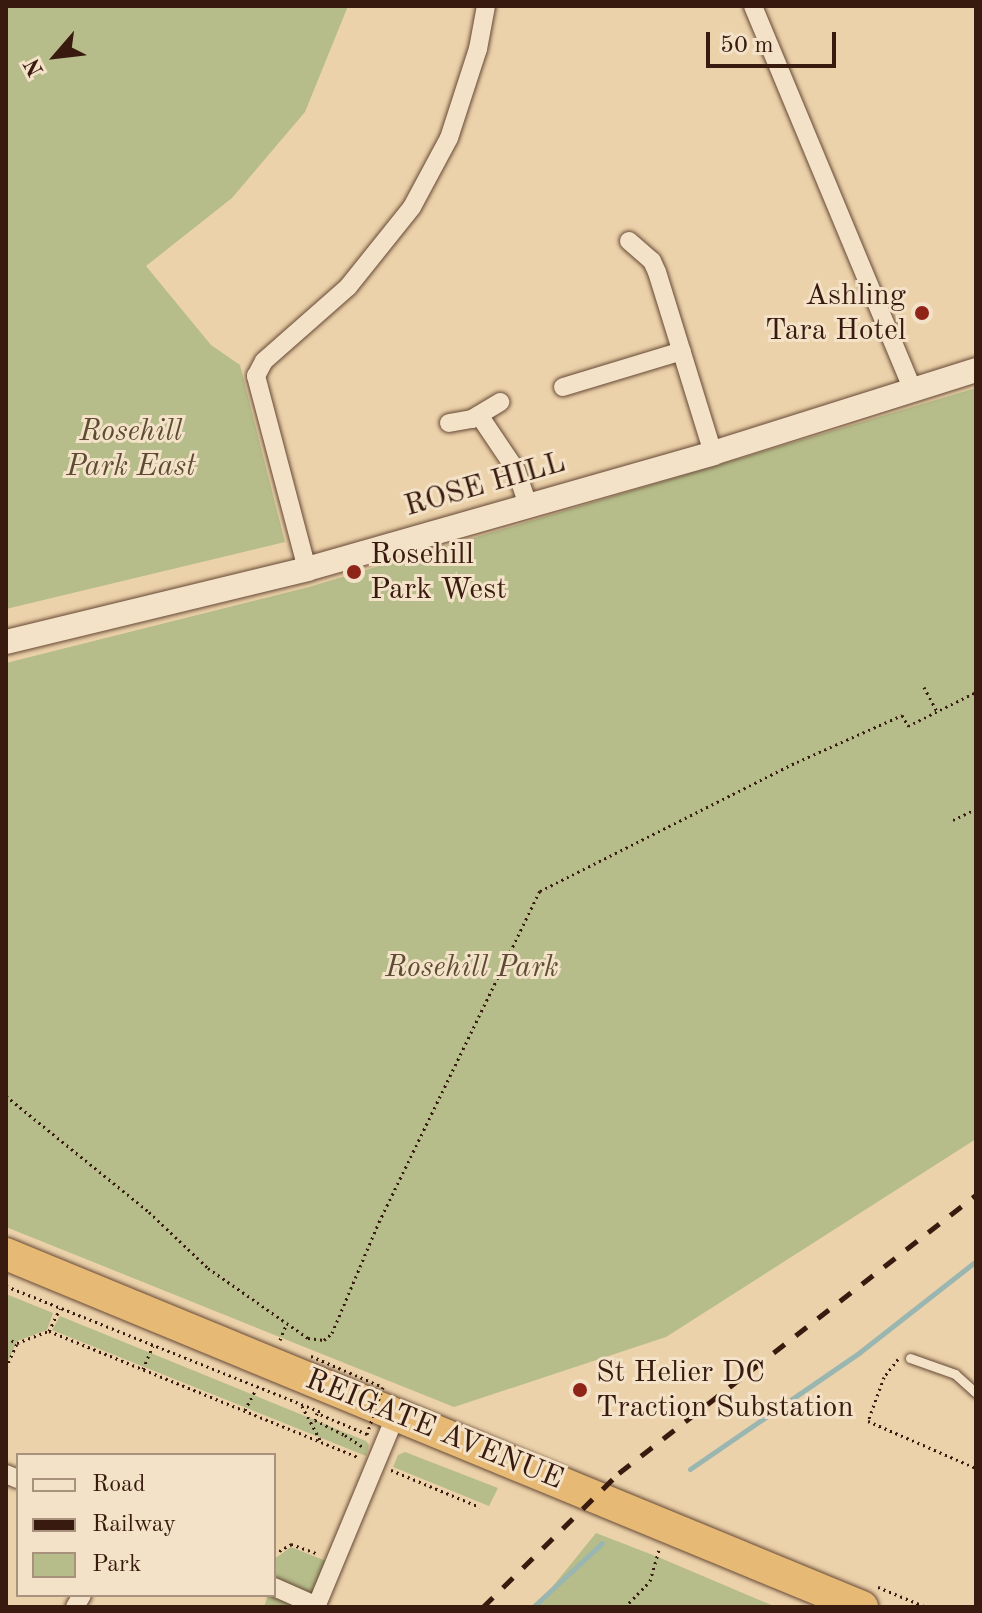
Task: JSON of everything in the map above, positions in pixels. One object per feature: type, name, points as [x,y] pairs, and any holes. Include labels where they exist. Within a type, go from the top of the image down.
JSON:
[{"type":"highway","name":"REIGATE AVENUE","points":[[6,1254],[862,1607]]},
{"type":"main road","name":"ROSE HILL","points":[[6,642],[307,569],[713,453],[976,370]]},
{"type":"street","points":[[307,569],[256,376],[264,361],[348,287],[412,207],[449,138],[478,49],[486,6]]},
{"type":"street","points":[[753,6],[913,391]]},
{"type":"street","points":[[629,241],[652,261],[713,453]]},
{"type":"street","points":[[563,387],[682,351]]},
{"type":"street","points":[[449,423],[479,415],[500,402]]},
{"type":"street","points":[[479,415],[516,470],[528,505]]},
{"type":"street","points":[[276,1588],[316,1606],[396,1415]]},
{"type":"lane","points":[[910,1358],[955,1374],[976,1393]]},
{"type":"path","points":[[924,687],[937,712]]},
{"type":"path","points":[[6,1096],[149,1212],[208,1268],[286,1325],[316,1341],[324,1340],[332,1333],[379,1222],[540,891],[797,762],[902,715],[908,726],[976,692]]},
{"type":"path","points":[[953,820],[976,809]]},
{"type":"path","name":"REIGATE AVENUE","points":[[6,1286],[256,1389],[270,1391]]},
{"type":"path","points":[[49,1331],[60,1308]]},
{"type":"path","points":[[280,1341],[286,1325]]},
{"type":"path","points":[[6,1338],[17,1343],[49,1331],[365,1460],[363,1444],[315,1420],[317,1413],[367,1434],[383,1387],[311,1356]]},
{"type":"path","points":[[6,1368],[17,1343]]},
{"type":"path","points":[[143,1369],[153,1346]]},
{"type":"path","points":[[910,1358],[893,1362],[868,1421],[976,1468]]},
{"type":"path","points":[[245,1410],[256,1389]]},
{"type":"path","points":[[301,1405],[321,1441]]},
{"type":"path","points":[[377,1464],[480,1507]]},
{"type":"path","points":[[276,1553],[291,1544],[336,1561]]},
{"type":"path","points":[[625,1607],[650,1581],[660,1548]]},
{"type":"green space","name":"Rosehill Park East","points":[[6,6],[348,6],[305,112],[232,198],[146,266],[211,345],[240,365],[285,542],[6,609]]},
{"type":"green space","name":"Rosehill Park","points":[[976,388],[976,1139],[666,1337],[454,1407],[6,1227],[6,663],[309,587]]},
{"type":"green space","points":[[6,1294],[53,1313],[47,1330],[17,1341],[6,1366]]},
{"type":"green space","points":[[60,1316],[366,1441],[369,1445],[366,1456],[52,1330]]},
{"type":"green space","points":[[405,1452],[498,1488],[489,1506],[393,1467],[398,1455]]},
{"type":"green space","points":[[596,1533],[658,1557],[776,1607],[536,1607]]},
{"type":"green space","points":[[291,1547],[331,1563],[313,1607],[264,1607],[267,1597],[276,1597],[276,1558]]},
{"type":"waterway","points":[[690,1469],[860,1352],[976,1261]]},
{"type":"waterway","points":[[533,1607],[602,1543]]},
{"type":"railway","points":[[483,1607],[619,1473],[976,1195]]},
{"type":"place","name":"Ashling Tara Hotel","points":[[922,313]]},
{"type":"place","name":"Rosehill Park West","points":[[354,572]]},
{"type":"place","name":"St Helier DC Traction Substation","points":[[580,1390]]}]
